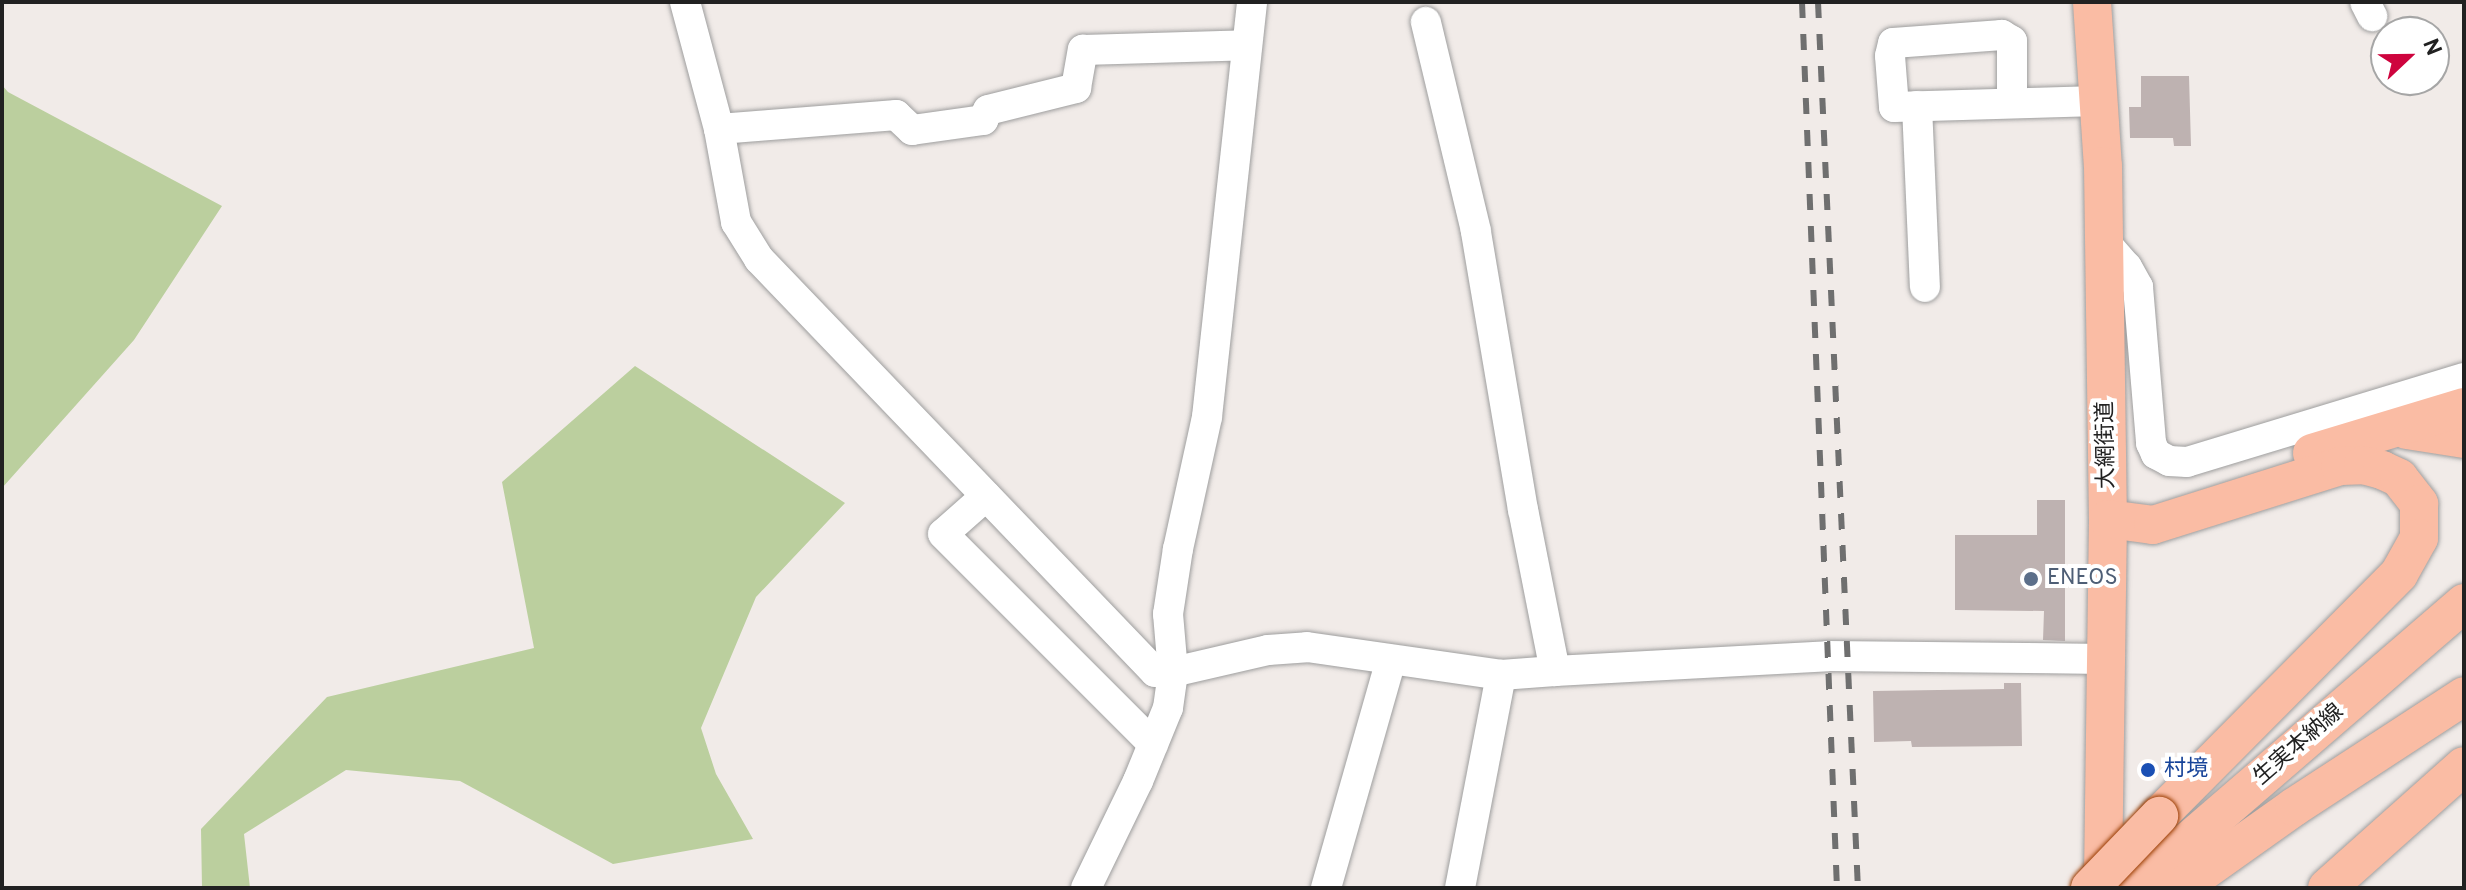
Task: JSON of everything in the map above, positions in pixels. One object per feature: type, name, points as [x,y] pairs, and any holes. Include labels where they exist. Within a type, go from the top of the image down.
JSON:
[{"type":"main road","name":"大網街道","points":[[2092,2],[2104,241],[2108,519],[2103,888]]},
{"type":"main road","points":[[2108,519],[2150,501],[2464,407]]},
{"type":"main road","points":[[2396,429],[2464,439]]},
{"type":"main road","points":[[2090,888],[2399,574],[2419,538],[2419,504],[2399,478],[2363,465],[2340,466],[2153,525],[2108,519]]},
{"type":"main road","name":"生実本納線","points":[[2134,888],[2173,873],[2464,603]]},
{"type":"main road","points":[[2173,873],[2306,799],[2464,696]]},
{"type":"main road","points":[[2327,888],[2464,766]]},
{"type":"street","points":[[685,2],[719,129],[736,222],[759,259],[1155,672],[1173,672],[1268,650],[1307,647],[1501,675],[1828,656],[2106,659]]},
{"type":"street","points":[[1086,888],[1168,708],[1173,672],[1168,614],[1178,549],[1207,417],[1252,2]]},
{"type":"street","points":[[1426,22],[1476,231],[1523,510],[1555,671]]},
{"type":"street","points":[[2012,102],[2012,41],[2002,35],[1893,43],[1890,56],[1894,107],[2098,101]]},
{"type":"street","points":[[719,129],[896,115],[912,130],[983,120],[988,110],[1076,88],[1083,50],[1247,45]]},
{"type":"street","points":[[1917,106],[1925,287]]},
{"type":"street","points":[[2104,241],[2127,267],[2138,287],[2148,431],[2156,454],[2169,461],[2187,462],[2464,378]]},
{"type":"street","points":[[986,496],[943,534],[1153,744]]},
{"type":"street","points":[[1326,888],[1391,660]]},
{"type":"street","points":[[1460,888],[1501,675]]},
{"type":"green space","points":[[2,85],[8,92],[222,206],[134,340],[2,488]]},
{"type":"green space","points":[[635,366],[845,503],[756,597],[701,728],[716,774],[753,839],[613,864],[460,781],[346,770],[244,834],[250,888],[202,888],[201,829],[327,697],[534,648],[502,482]]},
{"type":"building","points":[[2141,76],[2189,76],[2191,146],[2174,146],[2173,138],[2130,138],[2129,107],[2141,107]]},
{"type":"building","points":[[2037,500],[2065,500],[2065,641],[2043,640],[2044,611],[1955,610],[1955,535],[2037,535]]},
{"type":"building","points":[[2004,683],[2021,683],[2022,746],[1912,747],[1911,741],[1874,742],[1873,691],[2004,689]]},
{"type":"railway","points":[[1802,2],[1837,888]]},
{"type":"railway","points":[[1818,2],[1858,888]]},
{"type":"place","name":"ENEOS","points":[[2031,579]]},
{"type":"place","name":"村境","points":[[2148,770]]}]
